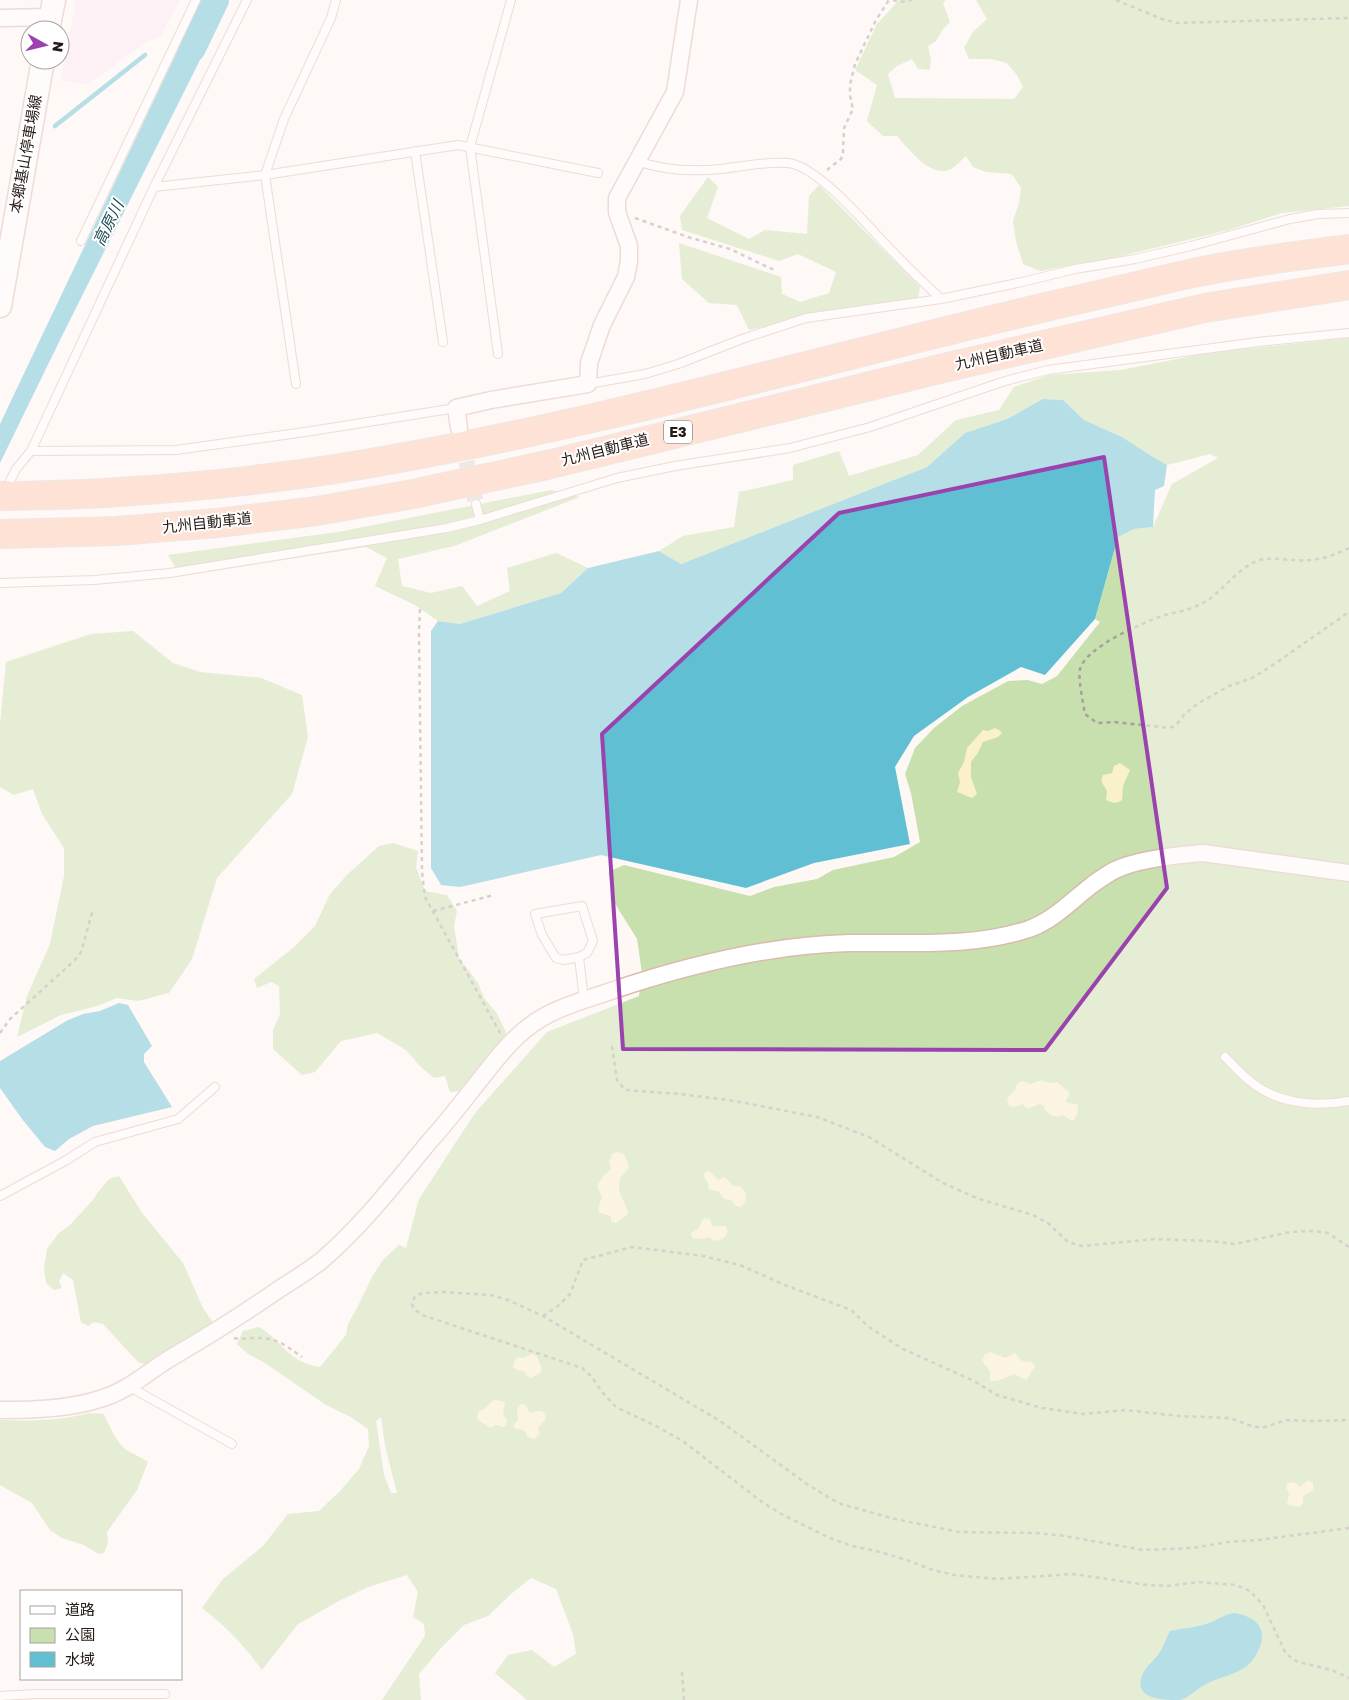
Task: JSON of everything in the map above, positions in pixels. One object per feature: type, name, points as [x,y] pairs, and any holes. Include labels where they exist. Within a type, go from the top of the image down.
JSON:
[{"type":"highway","name":"E3","points":[[3,498],[115,493],[214,485],[310,473],[406,457],[743,382],[939,332],[1196,273],[1349,248]]},
{"type":"highway","name":"九州自動車道","points":[[0,534],[117,531],[217,523],[317,510],[412,494],[548,465],[948,366],[1195,310],[1349,285]]},
{"type":"main road","name":"本郷基山停車場線","points":[[0,304],[41,70]]},
{"type":"street","points":[[459,428],[456,408],[491,400],[588,384],[589,363],[602,325],[626,277],[629,261],[629,246],[617,212],[617,198],[675,92],[689,0]]},
{"type":"street","points":[[0,18],[51,16]]},
{"type":"street","points":[[0,1410],[69,1406],[105,1398],[222,1329],[320,1261],[359,1224],[507,1046],[526,1027],[544,1016],[584,1000],[660,975],[742,955],[788,947],[848,943],[964,942],[998,937],[1032,928],[1058,914],[1089,887],[1113,871],[1131,864],[1182,854],[1212,854],[1349,873]]},
{"type":"lane","points":[[81,241],[196,0]]},
{"type":"lane","points":[[3,498],[16,469],[31,451],[154,187],[248,0]]},
{"type":"lane","points":[[296,384],[265,175],[284,119],[331,18],[336,0]]},
{"type":"lane","points":[[498,354],[470,147],[511,0]]},
{"type":"lane","points":[[154,187],[265,175],[458,145],[598,173]]},
{"type":"lane","points":[[415,151],[443,342]]},
{"type":"lane","points":[[637,161],[656,168],[696,170],[718,170],[772,162],[791,163],[805,168],[826,183],[897,257],[941,299]]},
{"type":"lane","points":[[588,384],[645,374],[806,318],[941,299],[1075,269],[1135,259],[1290,219],[1318,214],[1349,213]]},
{"type":"lane","points":[[0,584],[94,580],[170,573],[447,528],[480,520],[617,478],[675,466],[790,448],[852,432],[1005,381],[1048,370],[1258,342],[1349,333]]},
{"type":"lane","points":[[31,451],[176,450],[456,408]]},
{"type":"lane","points":[[476,504],[480,520]]},
{"type":"lane","points":[[582,906],[593,941],[587,953],[579,957],[564,960],[556,958],[542,935],[535,914],[582,906]]},
{"type":"lane","points":[[579,957],[584,1000]]},
{"type":"lane","points":[[1224,1057],[1250,1082],[1273,1096],[1290,1101],[1315,1104],[1349,1101]]},
{"type":"lane","points":[[0,1196],[65,1161],[95,1142],[178,1119],[215,1087]]},
{"type":"lane","points":[[128,1386],[232,1444]]},
{"type":"lane","points":[[0,1696],[100,1697],[165,1694]]},
{"type":"path","points":[[817,177],[841,158],[844,128],[853,109],[850,85],[854,64],[876,20],[889,0]]},
{"type":"path","points":[[893,0],[900,2],[912,0]]},
{"type":"path","points":[[1116,0],[1162,19],[1177,23],[1349,18]]},
{"type":"path","points":[[617,212],[688,237],[730,249],[776,271]]},
{"type":"path","points":[[1349,548],[1334,556],[1310,561],[1260,560],[1245,568],[1217,593],[1199,605],[1138,625],[1119,635],[1084,660],[1080,670],[1085,714],[1097,723],[1114,722],[1170,728],[1176,725],[1197,704],[1229,686],[1252,678],[1349,612]]},
{"type":"path","points":[[420,609],[422,872],[425,896],[507,1046]]},
{"type":"path","points":[[433,910],[494,895]]},
{"type":"path","points":[[0,1033],[10,1019],[75,960],[81,952],[93,909]]},
{"type":"path","points":[[612,1046],[617,1080],[625,1090],[735,1101],[817,1117],[869,1138],[943,1183],[979,1199],[1033,1214],[1049,1224],[1068,1242],[1082,1246],[1155,1239],[1235,1244],[1290,1232],[1314,1231],[1328,1233],[1349,1246]]},
{"type":"path","points":[[543,1316],[559,1305],[570,1294],[583,1260],[632,1247],[655,1249],[703,1256],[740,1266],[851,1310],[869,1327],[903,1349],[974,1382],[997,1395],[1042,1408],[1083,1414],[1125,1410],[1179,1416],[1230,1418],[1254,1427],[1265,1427],[1286,1420],[1349,1420]]},
{"type":"path","points":[[1349,1528],[1228,1542],[1193,1548],[1143,1550],[1065,1536],[1035,1533],[959,1532],[894,1518],[841,1504],[828,1497],[720,1421],[543,1316],[508,1300],[491,1295],[444,1292],[423,1293],[415,1296],[412,1304],[414,1309],[422,1315],[582,1368],[591,1376],[603,1394],[616,1407],[684,1442],[749,1493],[783,1515],[830,1538],[852,1546],[876,1550],[930,1569],[954,1575],[998,1579],[1072,1574],[1147,1585],[1167,1586],[1198,1582],[1236,1585],[1250,1590],[1263,1605],[1286,1654],[1298,1662],[1332,1670],[1349,1678]]},
{"type":"path","points":[[222,1329],[228,1336],[240,1340],[267,1338],[278,1340],[302,1356]]},
{"type":"path","points":[[682,1672],[684,1700]]},
{"type":"highlighted area","points":[[1104,457],[1167,888],[1045,1050],[623,1049],[602,734],[839,513]]},
{"type":"shaded area","points":[[76,0],[180,0],[160,37],[148,41],[88,84],[61,81],[63,70],[70,70],[70,32]]},
{"type":"green space","points":[[899,0],[946,0],[943,3],[950,22],[936,41],[928,46],[931,60],[930,70],[918,69],[912,59],[897,66],[888,74],[895,98],[1014,99],[1023,87],[1017,75],[1007,63],[991,59],[969,59],[964,48],[973,32],[987,19],[976,0],[1349,0],[1349,206],[1282,213],[1228,230],[1117,257],[1040,271],[1023,264],[1016,241],[1013,221],[1019,203],[1021,188],[1012,174],[986,172],[973,167],[966,156],[951,169],[936,170],[914,155],[897,136],[883,136],[867,121],[877,85],[855,70],[877,24]]},
{"type":"green space","points":[[708,177],[718,187],[707,218],[749,239],[765,230],[807,234],[809,196],[819,185],[920,287],[918,299],[831,311],[749,330],[737,305],[709,303],[682,279],[679,243],[781,277],[782,294],[800,302],[829,293],[836,272],[798,254],[779,261],[682,230],[680,216]]},
{"type":"green space","points":[[1349,338],[1349,1700],[527,1700],[495,1673],[508,1655],[532,1650],[554,1667],[576,1654],[573,1634],[556,1589],[531,1578],[488,1616],[464,1625],[440,1649],[419,1674],[421,1700],[382,1700],[425,1636],[424,1624],[413,1617],[418,1592],[407,1575],[368,1587],[298,1624],[262,1670],[234,1636],[202,1608],[222,1580],[263,1546],[288,1514],[319,1511],[340,1491],[359,1469],[369,1446],[368,1429],[351,1417],[326,1405],[265,1363],[248,1354],[237,1344],[243,1331],[259,1327],[300,1361],[320,1367],[346,1335],[348,1324],[373,1275],[383,1260],[399,1245],[406,1248],[419,1199],[475,1113],[547,1032],[639,996],[642,973],[637,939],[614,902],[608,872],[624,865],[750,896],[774,887],[817,879],[833,870],[894,857],[920,842],[911,793],[905,774],[915,748],[934,728],[962,706],[1008,681],[1028,680],[1042,684],[1057,676],[1100,622],[1095,619],[1118,537],[1134,529],[1153,527],[1172,484],[1218,458],[1210,454],[1167,465],[1122,437],[1084,420],[1063,400],[1044,399],[1007,419],[965,433],[927,467],[681,564],[659,551],[683,536],[734,527],[739,492],[793,480],[793,465],[839,451],[849,476],[918,455],[956,420],[999,410],[1014,387],[1049,375],[1121,370],[1213,352]],"holes":[[[381,1417],[385,1446],[397,1493],[391,1493],[384,1475],[376,1421]]]},
{"type":"green space","points":[[551,490],[580,497],[454,546],[398,559],[402,586],[431,593],[462,586],[477,606],[510,591],[507,568],[556,553],[588,568],[561,593],[460,624],[438,621],[415,605],[375,586],[387,558],[366,547],[181,576],[168,555],[338,532]]},
{"type":"green space","points":[[133,631],[173,663],[200,672],[261,678],[302,695],[308,737],[292,794],[217,878],[192,959],[169,993],[138,1001],[117,998],[97,1006],[61,1015],[17,1037],[27,996],[50,944],[64,876],[64,848],[42,814],[33,789],[14,795],[0,787],[0,724],[6,662],[91,634]]},
{"type":"green space","points":[[393,843],[418,851],[416,867],[425,891],[447,895],[457,911],[454,926],[459,958],[478,983],[484,998],[496,1012],[506,1032],[503,1042],[462,1091],[450,1092],[445,1076],[434,1078],[406,1050],[377,1033],[341,1041],[315,1072],[302,1075],[273,1049],[273,1030],[280,1015],[279,986],[271,982],[257,988],[254,979],[293,948],[315,926],[330,894],[347,875],[379,846]]},
{"type":"green space","points":[[119,1176],[142,1213],[183,1263],[203,1308],[212,1321],[210,1328],[149,1366],[138,1362],[103,1324],[94,1322],[88,1326],[81,1322],[73,1280],[63,1273],[59,1281],[62,1288],[54,1290],[46,1283],[44,1267],[47,1249],[59,1233],[70,1225],[92,1201],[109,1179]]},
{"type":"green space","points":[[89,1413],[104,1414],[122,1447],[148,1462],[137,1490],[107,1532],[108,1542],[104,1553],[99,1554],[84,1545],[62,1538],[50,1530],[32,1503],[0,1485],[0,1420],[44,1420],[67,1418]]},
{"type":"sand","points":[[995,728],[1002,733],[998,737],[983,742],[971,762],[971,777],[977,794],[972,798],[957,792],[960,782],[958,773],[964,762],[967,748],[983,730],[988,731]]},
{"type":"sand","points":[[1120,763],[1130,770],[1123,786],[1122,800],[1112,802],[1106,800],[1107,791],[1101,781],[1103,775],[1112,773],[1114,766]]},
{"type":"sand","points":[[1041,1080],[1049,1083],[1057,1082],[1069,1092],[1066,1100],[1067,1103],[1077,1104],[1078,1106],[1078,1112],[1074,1120],[1070,1120],[1063,1115],[1050,1115],[1043,1105],[1039,1104],[1030,1108],[1026,1108],[1023,1104],[1014,1107],[1009,1106],[1007,1100],[1016,1089],[1017,1084],[1022,1081],[1031,1084]]},
{"type":"sand","points":[[617,1152],[624,1154],[629,1166],[619,1184],[628,1212],[626,1216],[616,1223],[611,1221],[611,1216],[600,1213],[598,1209],[602,1197],[597,1186],[604,1175],[611,1169],[609,1162],[612,1154]]},
{"type":"sand","points":[[709,1170],[718,1180],[724,1177],[733,1185],[740,1186],[743,1189],[746,1197],[741,1207],[736,1206],[731,1200],[724,1199],[718,1191],[709,1190],[703,1174]]},
{"type":"sand","points":[[705,1218],[710,1219],[712,1226],[726,1226],[727,1232],[725,1237],[714,1241],[709,1237],[692,1238],[691,1233],[699,1228],[702,1220]]},
{"type":"sand","points":[[991,1352],[1005,1358],[1015,1353],[1022,1361],[1032,1362],[1035,1367],[1027,1380],[1014,1374],[997,1381],[990,1381],[990,1371],[982,1361],[985,1354]]},
{"type":"sand","points":[[532,1354],[537,1357],[542,1368],[540,1373],[531,1378],[524,1371],[516,1370],[513,1366],[518,1357],[523,1358]]},
{"type":"sand","points":[[493,1400],[505,1403],[503,1414],[507,1421],[506,1426],[496,1425],[491,1428],[478,1420],[479,1411],[483,1410]]},
{"type":"sand","points":[[519,1405],[526,1405],[530,1413],[542,1411],[545,1415],[545,1419],[538,1429],[540,1434],[534,1439],[528,1437],[524,1430],[516,1429],[513,1426],[518,1419],[517,1410]]},
{"type":"sand","points":[[1308,1480],[1313,1483],[1313,1490],[1303,1496],[1303,1504],[1299,1507],[1289,1505],[1287,1503],[1289,1494],[1286,1487],[1288,1483],[1294,1482],[1300,1487]]},
{"type":"water","points":[[224,12],[0,463],[0,424],[194,16]]},
{"type":"water","points":[[1043,399],[1063,400],[1084,420],[1122,437],[1167,465],[1164,486],[1155,490],[1153,527],[1134,529],[1118,537],[1095,619],[1045,675],[1021,667],[968,697],[914,736],[895,767],[910,844],[814,863],[746,888],[601,855],[460,887],[441,885],[431,868],[431,631],[438,621],[460,624],[561,593],[588,568],[659,551],[681,564],[927,467],[965,433],[1007,419]]},
{"type":"water","points":[[119,1003],[128,1005],[152,1046],[144,1054],[144,1062],[172,1107],[93,1126],[69,1139],[55,1151],[45,1147],[0,1088],[0,1061],[68,1020],[83,1014],[100,1011]]},
{"type":"water","points":[[1235,1613],[1249,1617],[1261,1629],[1262,1635],[1259,1649],[1248,1665],[1206,1684],[1180,1700],[1160,1699],[1147,1695],[1143,1691],[1141,1679],[1143,1674],[1160,1652],[1170,1631],[1210,1623]]},
{"type":"waterway","name":"高原川","points":[[192,48],[215,0]]},
{"type":"waterway","points":[[55,126],[145,55]]},
{"type":"tunnel","points":[[461,438],[476,504]]}]
